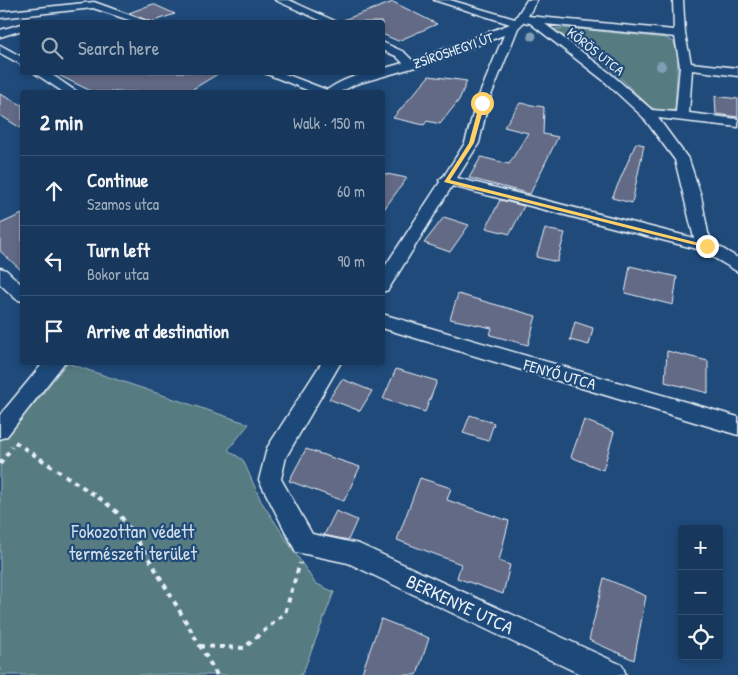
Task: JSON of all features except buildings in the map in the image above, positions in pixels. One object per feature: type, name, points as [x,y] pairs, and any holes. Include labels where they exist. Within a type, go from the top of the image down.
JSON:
[{"type":"street","points":[[280,0],[327,20]]},
{"type":"street","points":[[439,0],[522,22],[680,34]]},
{"type":"street","points":[[385,281],[446,180],[472,143],[482,103],[532,0]]},
{"type":"street","points":[[678,0],[680,34],[686,66],[682,116]]},
{"type":"street","points":[[0,15],[94,5],[138,20]]},
{"type":"street","points":[[43,20],[94,5]]},
{"type":"street","name":"ZSÍROSHEGYI ÚT","points":[[385,72],[472,46],[522,22]]},
{"type":"street","name":"KŐRÖS UTCA","points":[[522,22],[607,76],[648,114],[682,160],[693,196],[700,233],[707,246]]},
{"type":"street","points":[[0,34],[20,28]]},
{"type":"street","points":[[385,46],[400,54],[411,65]]},
{"type":"street","points":[[0,48],[20,61]]},
{"type":"street","points":[[686,66],[738,72]]},
{"type":"street","points":[[44,75],[68,90]]},
{"type":"street","points":[[276,75],[317,90]]},
{"type":"street","name":"ZSÍROSHEGYI ÚT","points":[[336,90],[352,81],[374,75]]},
{"type":"street","points":[[648,114],[738,123]]},
{"type":"street","points":[[446,180],[707,246],[738,266]]},
{"type":"street","points":[[0,274],[20,293]]},
{"type":"street","name":"FENYŐ UTCA","points":[[385,322],[738,426]]},
{"type":"street","points":[[7,436],[54,365]]},
{"type":"street","points":[[306,544],[270,480],[275,455],[330,365]]},
{"type":"street","name":"BERKENYE UTCA","points":[[306,544],[350,552],[612,675]]},
{"type":"path","points":[[0,464],[7,436],[105,502],[120,515],[151,562],[198,646],[217,675]]},
{"type":"path","points":[[198,646],[244,648],[285,613],[306,544]]},
{"type":"green space","points":[[569,28],[666,38],[674,42],[678,56],[675,110],[660,111],[650,107],[606,64],[553,29]]},
{"type":"green space","name":"Fokozottan védett természeti terület","points":[[65,365],[73,365],[249,424],[228,450],[243,460],[261,501],[315,583],[334,592],[302,675],[0,675],[0,441],[36,402]]},
{"type":"route","points":[[482,103],[472,143],[446,180],[707,246]]}]
